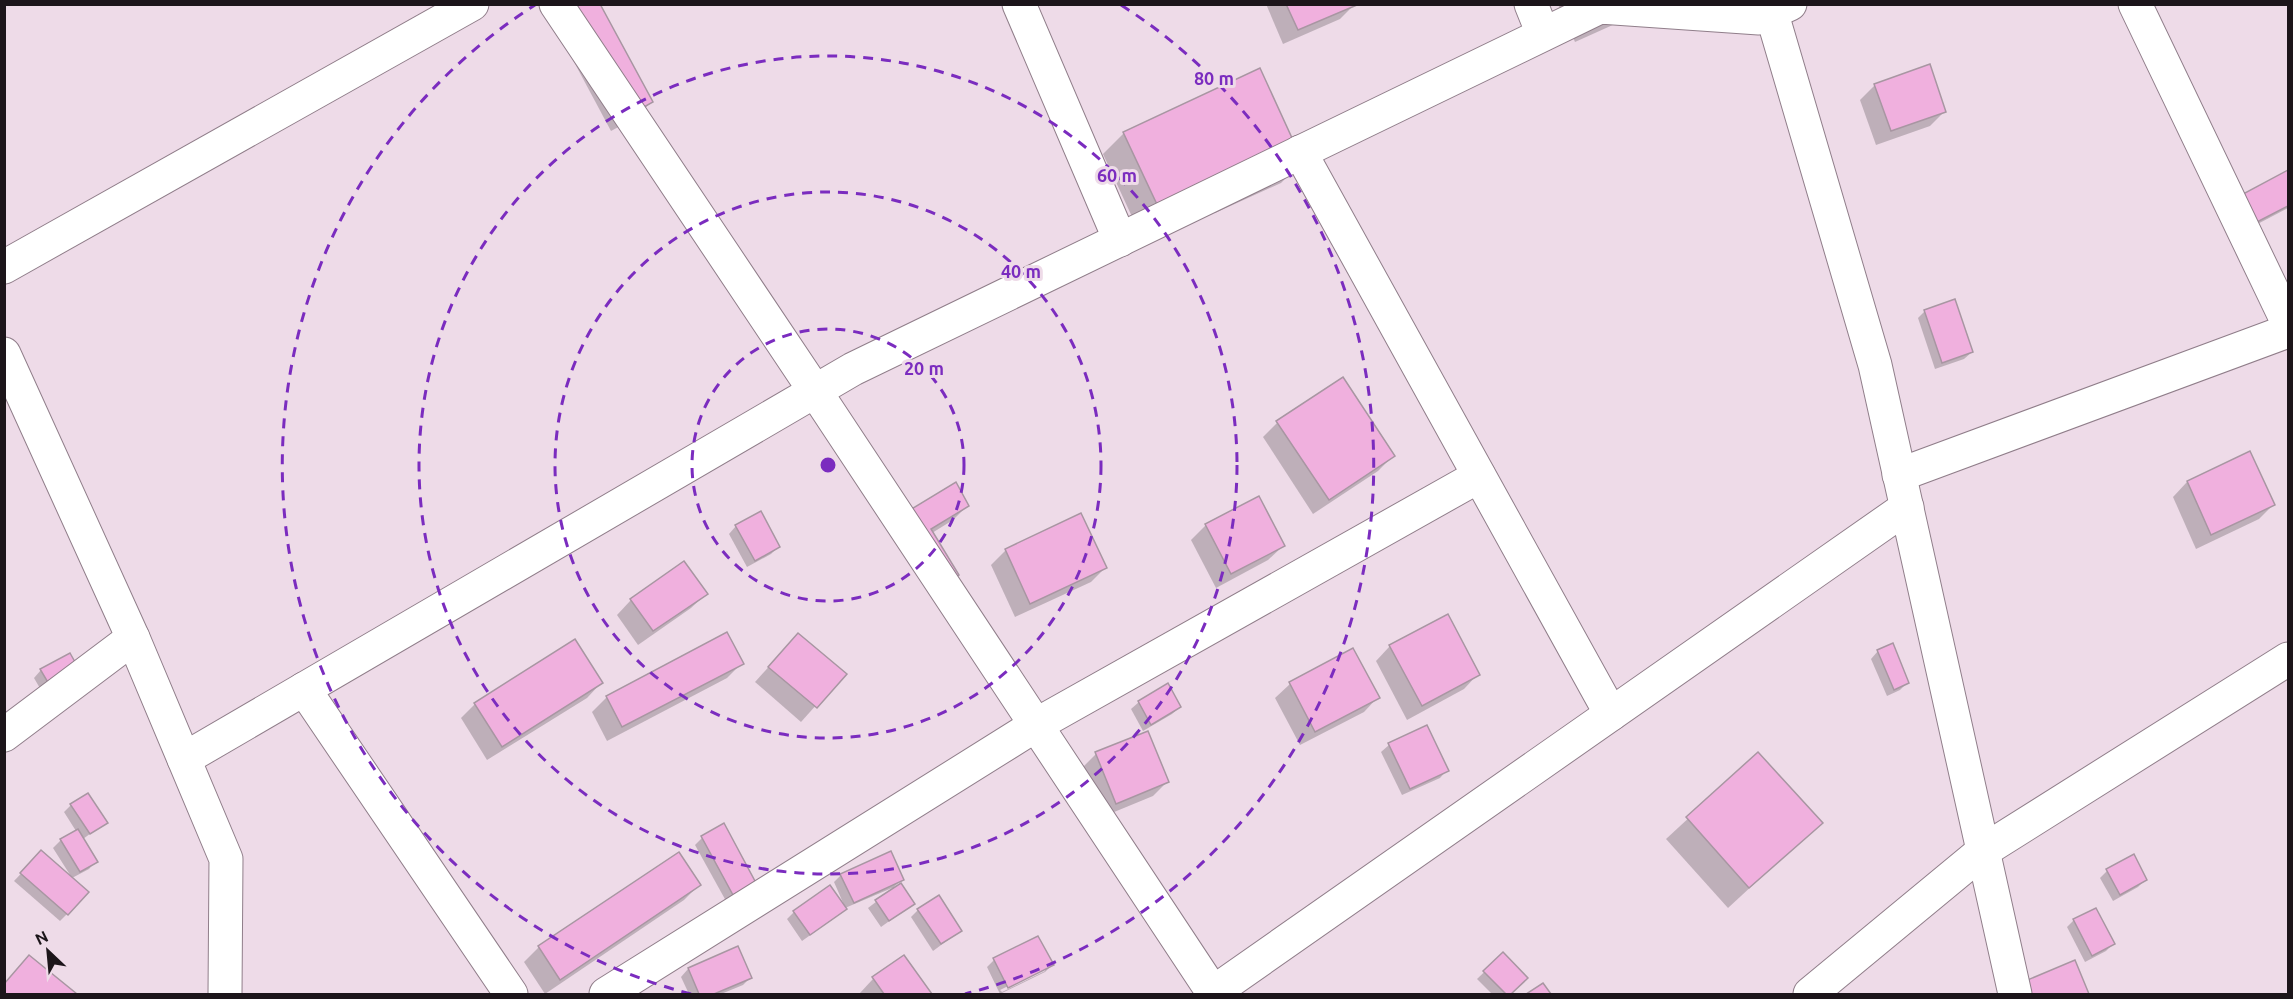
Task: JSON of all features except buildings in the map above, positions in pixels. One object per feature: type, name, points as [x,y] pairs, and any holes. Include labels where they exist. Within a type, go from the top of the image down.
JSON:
[{"type":"street","points":[[4,267],[472,4]]},
{"type":"street","points":[[556,4],[815,391],[1213,994],[1907,507]]},
{"type":"street","points":[[1018,4],[1120,240]]},
{"type":"street","points":[[1531,4],[1544,34]]},
{"type":"street","points":[[2135,4],[2289,323]]},
{"type":"street","points":[[184,759],[853,369],[1600,7],[1759,18],[1777,7],[1875,365],[2015,994]]},
{"type":"street","points":[[1300,152],[1611,714]]},
{"type":"street","points":[[1899,476],[2289,332]]},
{"type":"street","points":[[4,354],[133,638],[226,859],[225,994]]},
{"type":"street","points":[[606,994],[1035,725],[1479,476]]},
{"type":"street","points":[[4,735],[133,638]]},
{"type":"street","points":[[1810,994],[1983,851],[2289,659]]},
{"type":"street","points":[[304,689],[511,994]]}]
